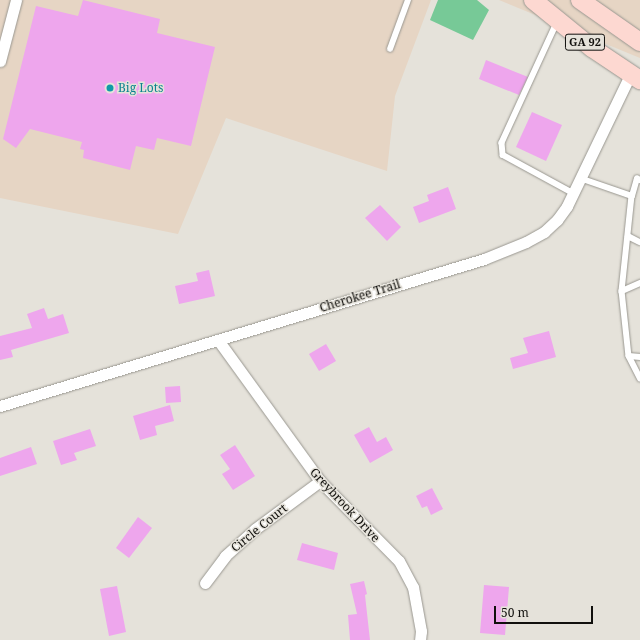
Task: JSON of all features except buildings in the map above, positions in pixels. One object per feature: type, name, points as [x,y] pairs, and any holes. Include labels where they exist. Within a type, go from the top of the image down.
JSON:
[{"type":"main road","name":"GA 92","points":[[533,0],[558,22],[592,48],[635,77]]},
{"type":"main road","name":"GA 92","points":[[580,0],[640,42]]},
{"type":"street","points":[[0,61],[16,0]]},
{"type":"street","name":"Cherokee Trail","points":[[0,406],[506,251],[526,242],[544,232],[557,220],[567,206],[580,178],[635,77]]},
{"type":"street","name":"Greybrook Drive","points":[[218,340],[320,481],[399,561],[413,588],[421,631],[420,640]]},
{"type":"street","name":"Circle Court","points":[[205,583],[225,556],[255,529],[320,481]]},
{"type":"lane","points":[[390,48],[408,0]]},
{"type":"lane","points":[[558,22],[502,143],[503,155],[573,193]]},
{"type":"lane","points":[[580,178],[632,196]]},
{"type":"lane","points":[[640,180],[637,179],[632,196],[622,291],[629,356],[640,378]]},
{"type":"lane","points":[[628,236],[640,242]]},
{"type":"lane","points":[[622,291],[640,284]]},
{"type":"lane","points":[[629,356],[640,357]]},
{"type":"shaded area","points":[[0,0],[431,0],[395,96],[387,171],[226,118],[178,234],[0,198]]},
{"type":"shaded area","points":[[499,0],[640,0],[640,58]]},
{"type":"green space","points":[[438,0],[477,0],[489,10],[473,40],[430,20]]},
{"type":"place","name":"Big Lots","points":[[110,88]]}]
